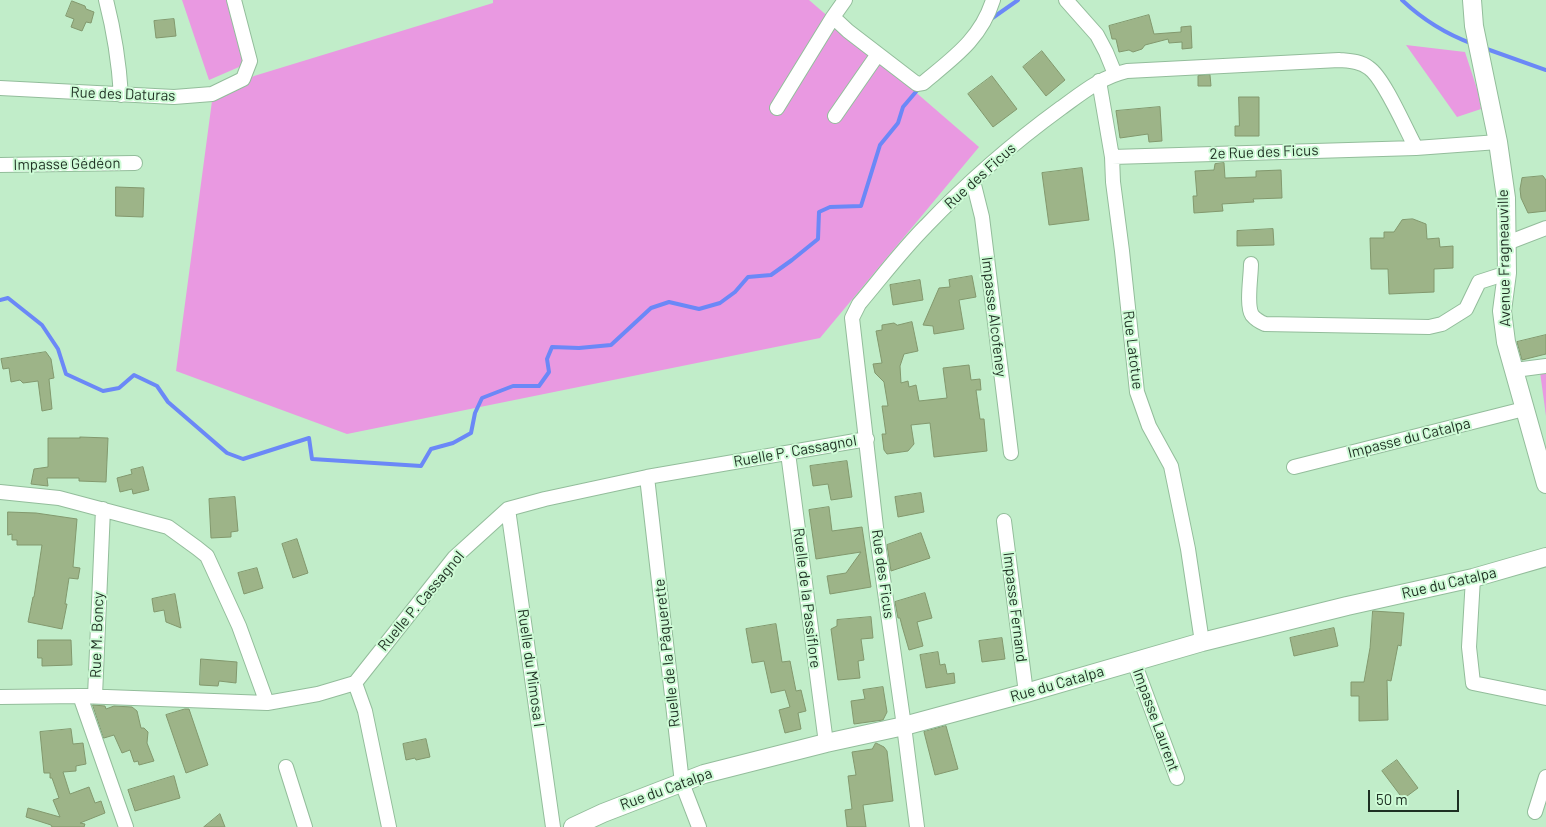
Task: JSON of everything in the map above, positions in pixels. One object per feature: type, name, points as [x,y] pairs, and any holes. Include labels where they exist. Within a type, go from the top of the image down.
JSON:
[{"type":"street","points":[[106,0],[119,66],[121,95]]},
{"type":"street","name":"Rue des Daturas","points":[[0,88],[174,97],[212,94],[243,79],[250,61],[234,0]]},
{"type":"street","points":[[777,108],[845,0]]},
{"type":"street","points":[[833,17],[914,84],[923,83],[963,50],[973,39],[987,15],[993,0]]},
{"type":"street","points":[[1066,0],[1097,35],[1115,74]]},
{"type":"street","name":"Avenue Fragneauville","points":[[1472,0],[1474,26],[1498,142],[1506,198],[1507,273],[1502,311],[1506,342],[1546,484]]},
{"type":"street","points":[[835,116],[878,54]]},
{"type":"street","name":"Rue des Ficus","points":[[917,827],[877,536],[852,318],[859,304],[925,226],[973,181],[1033,129],[1099,81],[1115,74],[1127,71],[1340,60],[1358,62],[1370,68],[1381,81],[1416,148]]},
{"type":"street","name":"Rue Latotue","points":[[1099,81],[1112,157],[1113,182],[1137,392],[1149,426],[1171,466],[1188,550],[1202,642]]},
{"type":"street","points":[[1416,148],[1498,142]]},
{"type":"street","name":"2e Rue des Ficus","points":[[1112,157],[1416,148]]},
{"type":"street","name":"Impasse Gédéon","points":[[0,166],[135,163]]},
{"type":"street","name":"Impasse Alcofeney","points":[[973,181],[982,217],[1011,453]]},
{"type":"street","points":[[1507,243],[1546,228]]},
{"type":"street","points":[[1251,264],[1249,307],[1251,314],[1256,320],[1265,324],[1429,328],[1442,324],[1466,309],[1479,282],[1507,273]]},
{"type":"street","points":[[1515,370],[1546,366]]},
{"type":"street","name":"Impasse du Catalpa","points":[[1294,467],[1524,408]]},
{"type":"street","name":"Ruelle P. Cassagnol","points":[[355,683],[454,558],[508,509],[545,499],[648,477],[867,439]]},
{"type":"street","name":"Ruelle de la Passiflore","points":[[788,453],[826,743]]},
{"type":"street","name":"Ruelle de la Pâquerette","points":[[648,477],[682,783],[699,827]]},
{"type":"street","points":[[0,492],[59,498],[168,527],[207,556],[239,626],[267,702]]},
{"type":"street","name":"Rue M. Boncy","points":[[95,696],[103,509]]},
{"type":"street","name":"Ruelle du Mimosa I","points":[[508,509],[553,827]]},
{"type":"street","name":"Impasse Fernand","points":[[1004,521],[1026,693]]},
{"type":"street","name":"Rue du Catalpa","points":[[573,827],[603,813],[704,774],[826,743],[904,726],[1202,642],[1347,606],[1473,578],[1546,557]]},
{"type":"street","points":[[1473,578],[1469,647],[1474,683],[1546,698]]},
{"type":"street","name":"Impasse Laurent","points":[[1134,662],[1177,778]]},
{"type":"street","points":[[0,696],[95,696],[267,702],[318,694],[355,683],[365,711],[389,827]]},
{"type":"street","name":"Rue M. Boncy","points":[[80,696],[126,827]]},
{"type":"street","points":[[286,767],[305,827]]},
{"type":"street","points":[[1536,812],[1546,777]]},
{"type":"shaded area","points":[[182,0],[231,0],[246,64],[209,80]]},
{"type":"shaded area","points":[[493,0],[809,0],[979,147],[820,338],[347,434],[176,371],[212,101],[254,76],[493,3]]},
{"type":"shaded area","points":[[1406,45],[1465,52],[1478,92],[1481,109],[1457,117]]},
{"type":"shaded area","points":[[1546,371],[1546,416],[1540,372]]},
{"type":"building","points":[[72,1],[94,12],[91,23],[86,22],[82,31],[71,27],[74,19],[66,16]]},
{"type":"building","points":[[1149,15],[1154,34],[1181,32],[1181,27],[1191,26],[1192,48],[1182,49],[1182,42],[1169,43],[1168,39],[1145,45],[1142,49],[1133,52],[1129,50],[1119,52],[1116,39],[1112,39],[1109,26]]},
{"type":"building","points":[[174,19],[176,36],[156,38],[154,21]]},
{"type":"building","points":[[1042,51],[1065,80],[1046,96],[1023,67]]},
{"type":"building","points":[[1210,75],[1211,86],[1198,86],[1198,76]]},
{"type":"building","points":[[992,76],[1017,109],[993,127],[968,94]]},
{"type":"building","points":[[1239,97],[1259,97],[1259,136],[1235,136],[1235,126],[1239,126]]},
{"type":"building","points":[[1160,107],[1162,141],[1149,142],[1148,134],[1120,138],[1116,111]]},
{"type":"building","points":[[1224,163],[1225,178],[1256,177],[1256,171],[1281,170],[1282,198],[1253,199],[1254,202],[1222,204],[1223,211],[1194,213],[1193,196],[1197,196],[1195,171],[1214,170],[1215,164]]},
{"type":"building","points":[[1082,168],[1089,220],[1049,225],[1042,173]]},
{"type":"building","points":[[1543,176],[1546,180],[1546,211],[1528,213],[1521,198],[1522,178]]},
{"type":"building","points":[[116,187],[144,188],[143,217],[116,216]]},
{"type":"building","points":[[1413,219],[1426,224],[1427,239],[1439,238],[1440,247],[1453,246],[1453,268],[1434,269],[1434,292],[1389,294],[1388,269],[1371,269],[1370,238],[1384,238],[1384,232],[1394,232],[1402,220]]},
{"type":"building","points":[[1273,229],[1274,245],[1237,246],[1237,231]]},
{"type":"building","points":[[972,276],[976,297],[959,300],[964,329],[934,334],[933,326],[923,325],[939,288],[950,287],[949,280]]},
{"type":"building","points":[[920,280],[923,300],[893,305],[890,285]]},
{"type":"building","points":[[912,322],[918,351],[904,354],[900,366],[901,383],[908,381],[909,387],[916,385],[919,401],[947,398],[943,368],[969,365],[971,380],[980,379],[981,390],[976,390],[980,419],[984,419],[987,451],[934,457],[930,423],[911,425],[914,444],[908,451],[887,454],[884,450],[882,434],[886,434],[882,406],[888,406],[884,382],[875,373],[873,364],[882,363],[876,331],[882,330],[882,325]]},
{"type":"building","points":[[1546,335],[1546,354],[1522,360],[1517,342]]},
{"type":"building","points":[[46,352],[51,359],[54,378],[49,379],[52,409],[42,411],[38,381],[23,383],[20,380],[11,382],[9,368],[3,369],[1,359]]},
{"type":"building","points":[[48,438],[108,438],[106,482],[79,481],[79,478],[47,478],[48,486],[31,484],[34,469],[48,467]]},
{"type":"building","points":[[847,461],[852,497],[831,500],[828,484],[813,486],[810,466]]},
{"type":"building","points":[[143,467],[149,490],[133,494],[132,489],[120,492],[117,478],[132,474],[131,470]]},
{"type":"building","points":[[921,493],[924,512],[898,517],[895,497]]},
{"type":"building","points":[[235,497],[238,531],[231,532],[231,537],[211,538],[209,499]]},
{"type":"building","points":[[829,507],[832,531],[862,527],[871,587],[830,594],[827,576],[846,573],[861,552],[816,559],[809,510]]},
{"type":"building","points":[[8,512],[36,513],[77,519],[73,567],[80,568],[78,579],[69,578],[65,604],[67,604],[62,629],[28,622],[42,545],[17,545],[17,540],[12,540],[12,534],[8,535]]},
{"type":"building","points":[[921,533],[930,558],[891,571],[887,545]]},
{"type":"building","points":[[297,539],[308,573],[293,578],[282,544]]},
{"type":"building","points":[[257,568],[263,588],[244,594],[238,573]]},
{"type":"building","points":[[925,593],[932,618],[917,622],[923,646],[909,650],[900,618],[898,618],[895,602]]},
{"type":"building","points":[[175,594],[181,628],[166,622],[164,610],[154,612],[152,599]]},
{"type":"building","points":[[1373,611],[1404,613],[1401,646],[1398,645],[1391,681],[1387,680],[1388,720],[1359,721],[1359,696],[1351,696],[1351,682],[1364,682],[1370,648]]},
{"type":"building","points":[[871,617],[873,638],[861,639],[864,660],[858,661],[860,678],[838,680],[831,629],[837,626],[837,620]]},
{"type":"building","points":[[776,624],[782,662],[790,661],[796,691],[801,690],[806,711],[798,713],[801,729],[785,733],[779,710],[790,707],[785,690],[771,693],[764,661],[752,663],[746,629]]},
{"type":"building","points":[[1334,628],[1338,646],[1294,656],[1290,638]]},
{"type":"building","points":[[1002,638],[1005,659],[982,662],[979,641]]},
{"type":"building","points":[[38,640],[71,640],[72,665],[42,666],[42,658],[38,658]]},
{"type":"building","points":[[938,652],[940,665],[945,664],[947,674],[954,673],[955,683],[926,688],[920,655]]},
{"type":"building","points":[[201,659],[237,662],[236,683],[219,681],[218,686],[200,685]]},
{"type":"building","points":[[883,687],[887,712],[883,720],[854,724],[851,701],[865,699],[863,690]]},
{"type":"building","points":[[93,705],[105,706],[106,709],[114,706],[132,707],[137,711],[141,728],[148,732],[147,743],[154,761],[139,765],[138,761],[134,762],[130,750],[122,753],[114,735],[104,738]]},
{"type":"building","points":[[189,709],[208,765],[186,773],[166,715]]},
{"type":"building","points":[[946,726],[958,769],[935,775],[924,732]]},
{"type":"building","points":[[71,729],[73,744],[83,743],[86,764],[76,766],[76,771],[63,772],[70,794],[89,787],[95,803],[101,801],[105,813],[80,823],[85,824],[84,827],[52,827],[51,825],[26,817],[28,808],[60,817],[53,800],[59,798],[52,778],[50,778],[50,773],[44,773],[40,732]]},
{"type":"building","points":[[426,739],[430,757],[406,760],[403,744]]},
{"type":"building","points":[[876,743],[887,751],[893,801],[863,805],[866,827],[847,827],[845,810],[852,809],[848,776],[856,775],[852,752],[872,749]]},
{"type":"building","points":[[1397,760],[1418,788],[1403,799],[1382,771]]},
{"type":"building","points":[[174,776],[180,798],[135,811],[128,790]]},
{"type":"building","points":[[220,814],[225,827],[204,827]]},
{"type":"waterway","points":[[991,19],[1018,0]]},
{"type":"waterway","points":[[1402,0],[1435,26],[1473,44]]},
{"type":"waterway","points":[[1484,48],[1546,70]]},
{"type":"waterway","points":[[0,300],[8,298],[42,325],[58,349],[66,374],[103,391],[119,388],[134,375],[157,386],[168,402],[227,453],[243,459],[309,438],[312,459],[421,466],[431,449],[453,443],[471,433],[475,413],[482,398],[513,386],[539,386],[549,372],[547,359],[552,347],[579,348],[611,345],[651,308],[669,302],[699,309],[720,303],[735,292],[748,277],[771,275],[792,260],[818,239],[819,212],[830,207],[861,206],[880,145],[898,123],[903,107],[920,87]]}]
